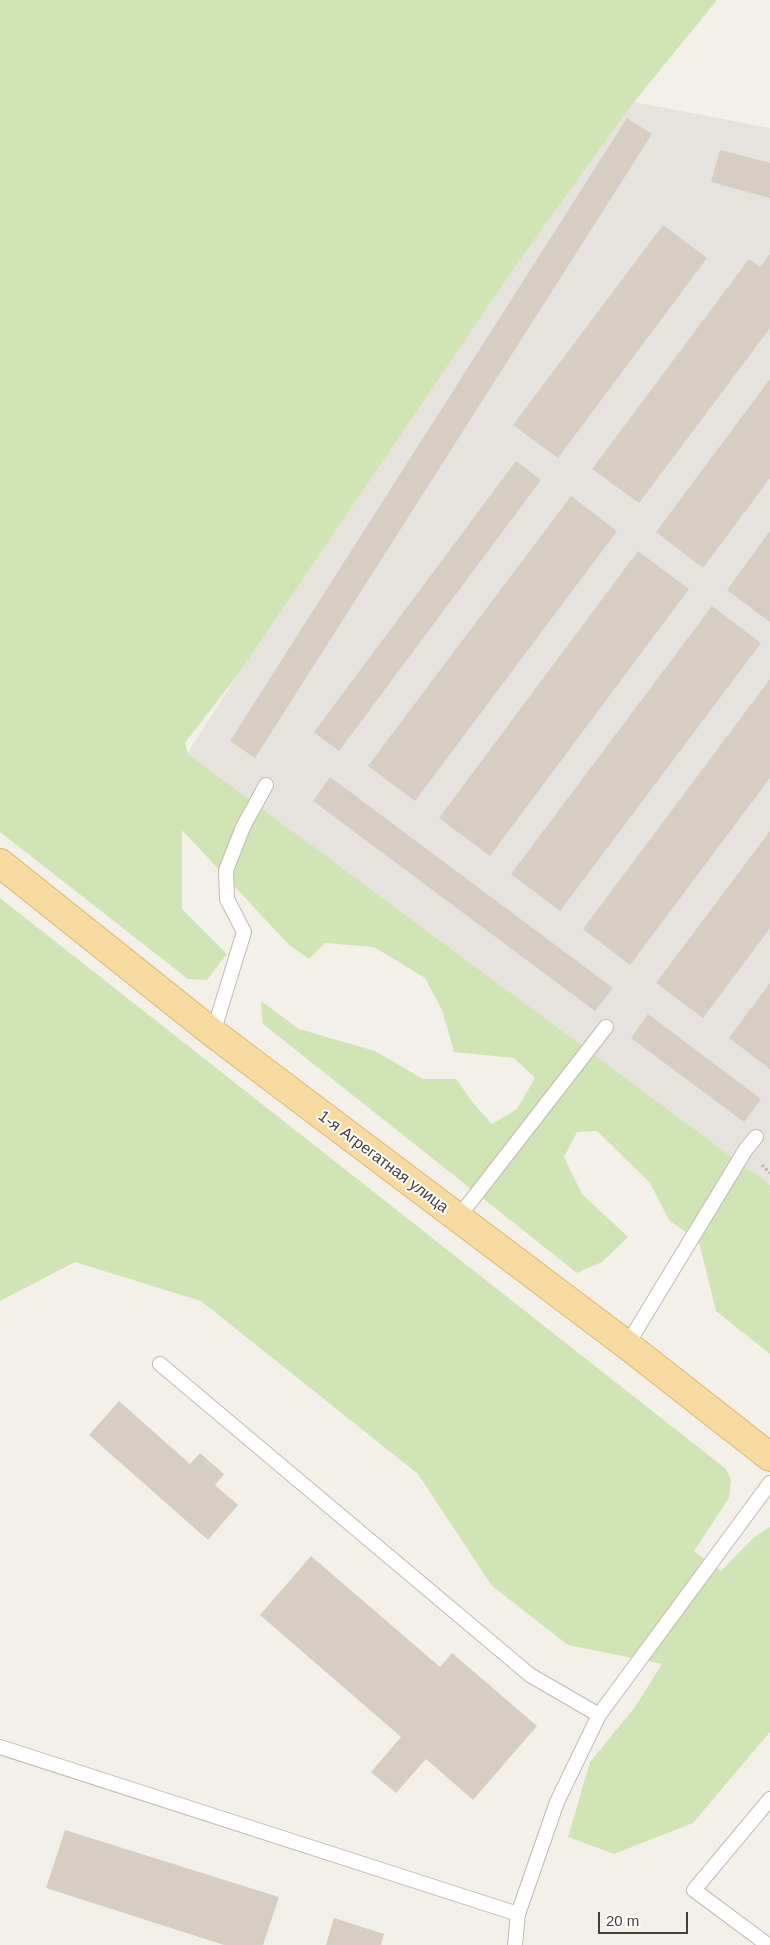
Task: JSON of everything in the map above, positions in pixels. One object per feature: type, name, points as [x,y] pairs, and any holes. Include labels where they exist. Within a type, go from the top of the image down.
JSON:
[{"type":"main road","name":"1-я Агрегатная улица","points":[[0,863],[213,1033],[627,1345],[770,1457]]},
{"type":"lane","points":[[213,1033],[244,932],[227,899],[226,870],[243,827],[266,785]]},
{"type":"lane","points":[[457,1218],[606,1027]]},
{"type":"lane","points":[[627,1345],[746,1149],[756,1137]]},
{"type":"lane","points":[[160,1364],[530,1675],[598,1715]]},
{"type":"lane","points":[[515,1945],[518,1914],[557,1802],[598,1715],[770,1483]]},
{"type":"lane","points":[[0,1747],[518,1914]]},
{"type":"lane","points":[[768,1945],[694,1890],[770,1799]]},
{"type":"shaded area","points":[[634,102],[770,128],[770,1185],[187,754],[239,673],[519,261]]},
{"type":"green space","points":[[0,0],[717,0],[634,102],[519,261],[239,673],[185,743],[188,754],[770,1185],[770,1354],[716,1311],[699,1242],[669,1220],[650,1183],[597,1131],[577,1132],[564,1157],[582,1194],[628,1237],[602,1262],[577,1273],[263,1024],[261,1001],[299,1029],[375,1051],[423,1079],[456,1079],[474,1104],[492,1124],[517,1109],[535,1078],[514,1058],[454,1052],[442,1010],[425,978],[374,947],[325,943],[309,959],[289,945],[182,830],[182,909],[227,954],[207,980],[188,979],[0,832]]},
{"type":"green space","points":[[0,898],[726,1469],[731,1480],[729,1498],[694,1551],[721,1571],[754,1537],[770,1527],[770,1732],[693,1823],[614,1854],[568,1837],[590,1762],[635,1707],[662,1664],[568,1645],[492,1586],[418,1474],[201,1301],[75,1262],[0,1301]]},
{"type":"building","points":[[627,118],[652,134],[255,758],[230,741]]},
{"type":"building","points":[[720,150],[770,163],[770,198],[711,182]]},
{"type":"building","points":[[663,225],[707,258],[558,458],[513,425]]},
{"type":"building","points":[[770,254],[770,328],[639,503],[592,469],[749,259],[760,267]]},
{"type":"building","points":[[770,379],[770,478],[703,568],[656,532]]},
{"type":"building","points":[[516,461],[541,480],[339,751],[314,732]]},
{"type":"building","points":[[571,496],[617,531],[415,801],[368,766]]},
{"type":"building","points":[[770,531],[770,622],[727,590]]},
{"type":"building","points":[[638,551],[689,589],[490,856],[439,818]]},
{"type":"building","points":[[712,606],[761,643],[560,911],[511,874]]},
{"type":"building","points":[[770,679],[770,778],[630,965],[583,929]]},
{"type":"building","points":[[330,777],[613,988],[595,1011],[313,801]]},
{"type":"building","points":[[770,831],[770,928],[703,1018],[656,983]]},
{"type":"building","points":[[770,983],[770,1069],[729,1038]]},
{"type":"building","points":[[648,1014],[761,1099],[744,1122],[631,1038]]},
{"type":"building","points":[[119,1401],[190,1464],[200,1453],[224,1474],[215,1485],[238,1505],[208,1540],[89,1435]]},
{"type":"building","points":[[311,1556],[440,1667],[452,1653],[537,1726],[473,1800],[426,1759],[396,1793],[371,1772],[401,1737],[260,1615]]},
{"type":"building","points":[[65,1830],[279,1897],[263,1945],[224,1945],[46,1888]]},
{"type":"building","points":[[334,1918],[384,1934],[381,1945],[326,1945]]}]
